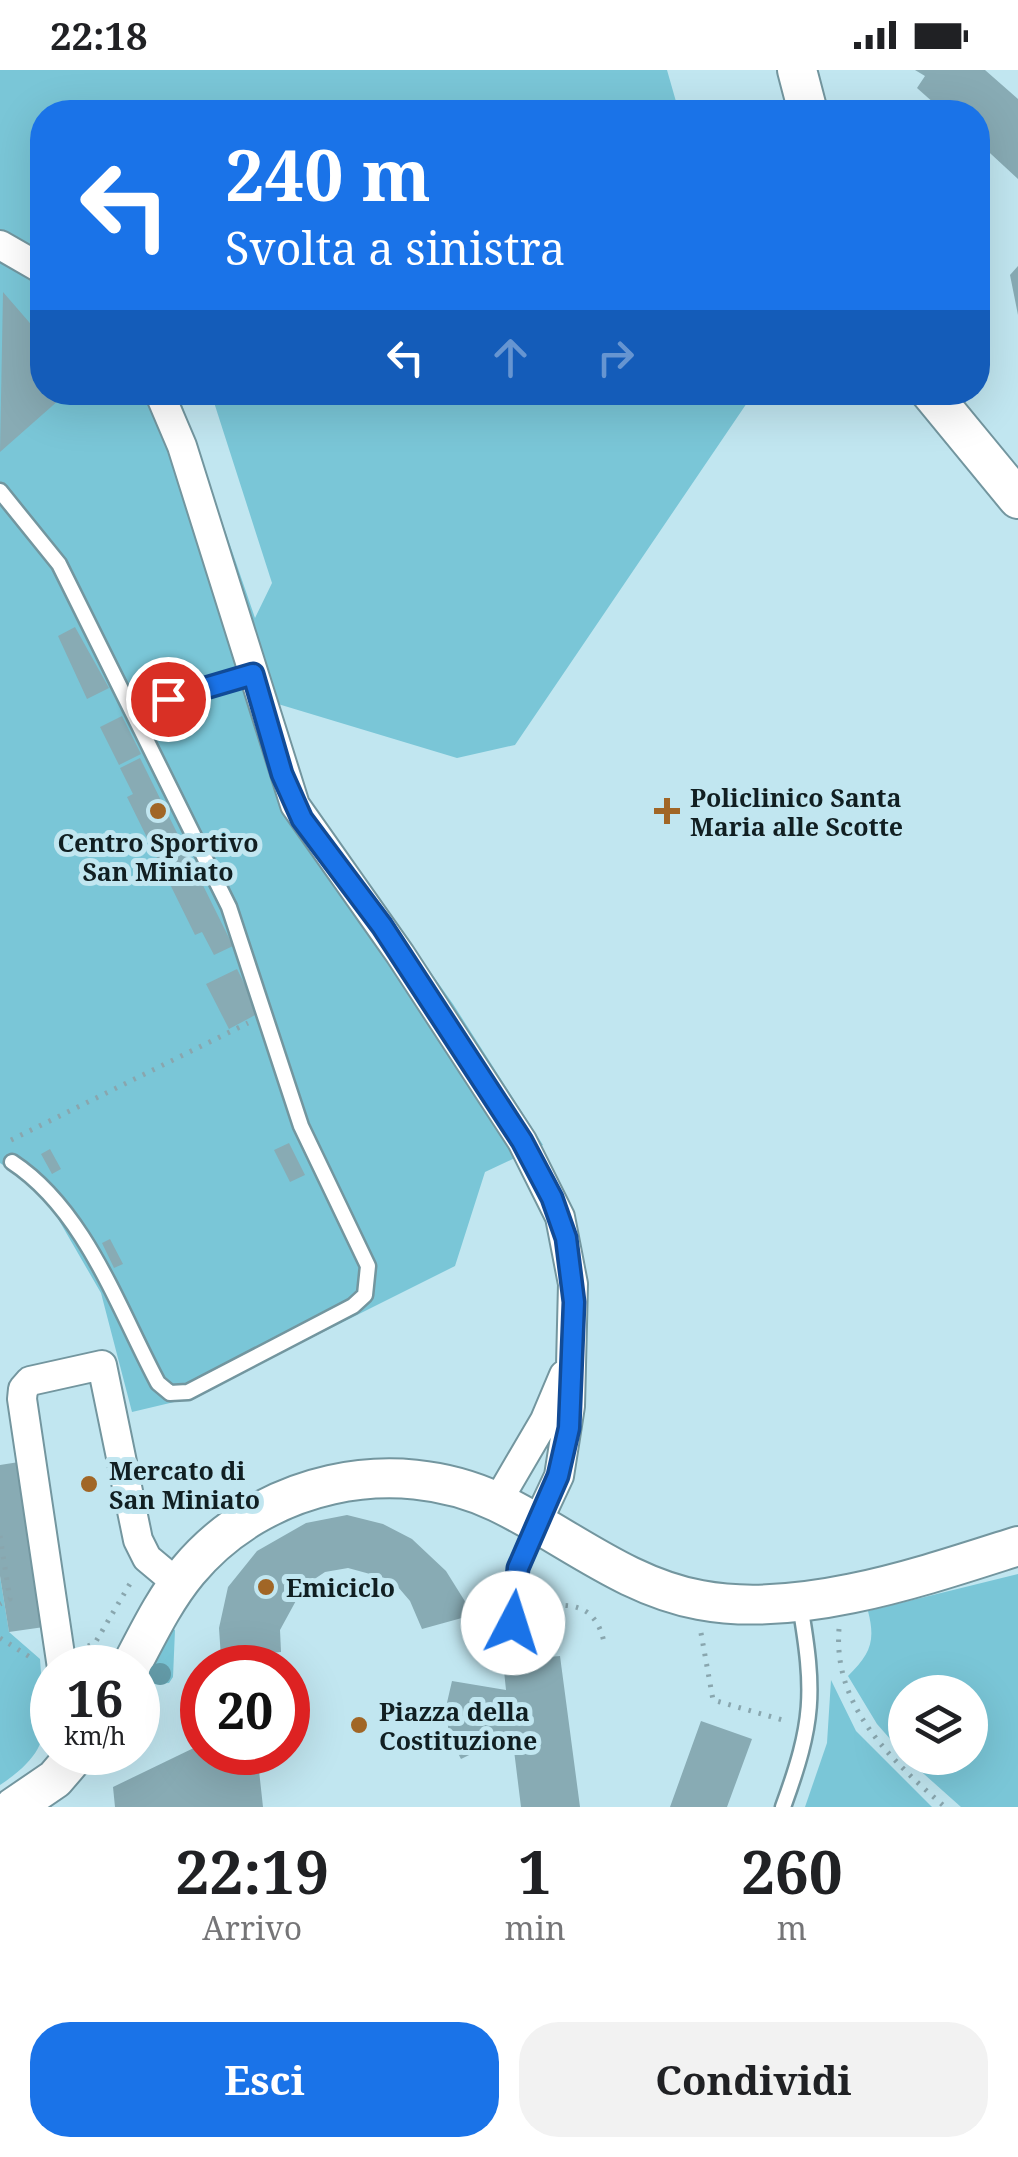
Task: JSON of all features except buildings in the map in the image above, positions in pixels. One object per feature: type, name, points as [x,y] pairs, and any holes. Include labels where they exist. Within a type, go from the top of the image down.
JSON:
[{"type":"street","points":[[797,70],[805,100]]},
{"type":"street","points":[[0,245],[30,262]]},
{"type":"street","points":[[165,405],[182,446],[282,774],[302,819],[420,984],[522,1141],[552,1198],[566,1238],[574,1284],[567,1442],[558,1476],[537,1523]]},
{"type":"street","points":[[941,405],[1018,499]]},
{"type":"street","points":[[497,1502],[545,1420],[571,1355]]},
{"type":"street","points":[[60,1645],[22,1394],[30,1381],[102,1365],[138,1540],[146,1558],[178,1584]]},
{"type":"street","points":[[143,1645],[178,1584],[234,1528],[280,1501],[319,1487],[368,1478],[400,1478],[452,1486],[497,1502],[634,1580],[666,1592],[719,1603],[847,1593],[1018,1546]]},
{"type":"street","points":[[14,1807],[56,1775]]},
{"type":"lane","points":[[0,491],[53,554],[229,907],[301,1126],[368,1266],[365,1295],[354,1306],[188,1392],[170,1393],[158,1383],[70,1219],[47,1190],[12,1162]]},
{"type":"lane","points":[[131,709],[253,674]]},
{"type":"lane","points":[[513,1639],[512,1609],[518,1568],[537,1523]]},
{"type":"lane","points":[[783,1807],[812,1712],[812,1676],[799,1599]]},
{"type":"path","points":[[0,1145],[264,1015]]},
{"type":"path","points":[[0,1536],[10,1599],[0,1604]]},
{"type":"path","points":[[92,1645],[132,1579]]},
{"type":"path","points":[[847,1593],[838,1646],[841,1678],[851,1704],[888,1752],[945,1807]]},
{"type":"path","points":[[512,1609],[560,1604],[586,1609],[596,1618],[604,1642]]},
{"type":"path","points":[[701,1629],[712,1700],[794,1723]]},
{"type":"path","points":[[0,1638],[30,1649]]},
{"type":"shaded area","name":"Centro Sportivo San Miniato","points":[[0,70],[667,70],[676,100],[30,100],[30,405],[182,405],[255,618],[272,583],[215,405],[746,405],[515,745],[457,758],[278,704],[297,773],[309,800],[453,1004],[543,1145],[485,1172],[455,1266],[191,1398],[132,1412],[101,1293],[42,1191],[0,1163]]},
{"type":"shaded area","points":[[1018,1574],[1018,1807],[961,1807],[925,1775],[988,1775],[988,1675],[888,1675],[888,1737],[877,1724],[848,1676],[869,1647],[868,1611]]},
{"type":"shaded area","points":[[0,1576],[9,1632],[30,1650],[30,1760],[0,1785]]},
{"type":"shaded area","points":[[171,1628],[175,1630],[173,1677],[169,1683],[160,1684],[160,1650]]},
{"type":"shaded area","points":[[831,1680],[856,1731],[888,1763],[888,1775],[900,1775],[932,1807],[805,1807],[827,1743]]},
{"type":"place","name":"Centro Sportivo San Miniato","points":[[158,811]]},
{"type":"place","name":"Policlinico Santa Maria alle Scotte","points":[[667,811]]},
{"type":"place","name":"Mercato di San Miniato","points":[[89,1484]]},
{"type":"place","name":"Emiciclo","points":[[266,1587]]},
{"type":"place","name":"Piazza della Costituzione","points":[[359,1725]]},
{"type":"route","points":[[168,699],[253,674],[282,774],[302,819],[369,909],[522,1141],[560,1217],[574,1284],[569,1428],[558,1476],[518,1568],[513,1623]]}]
